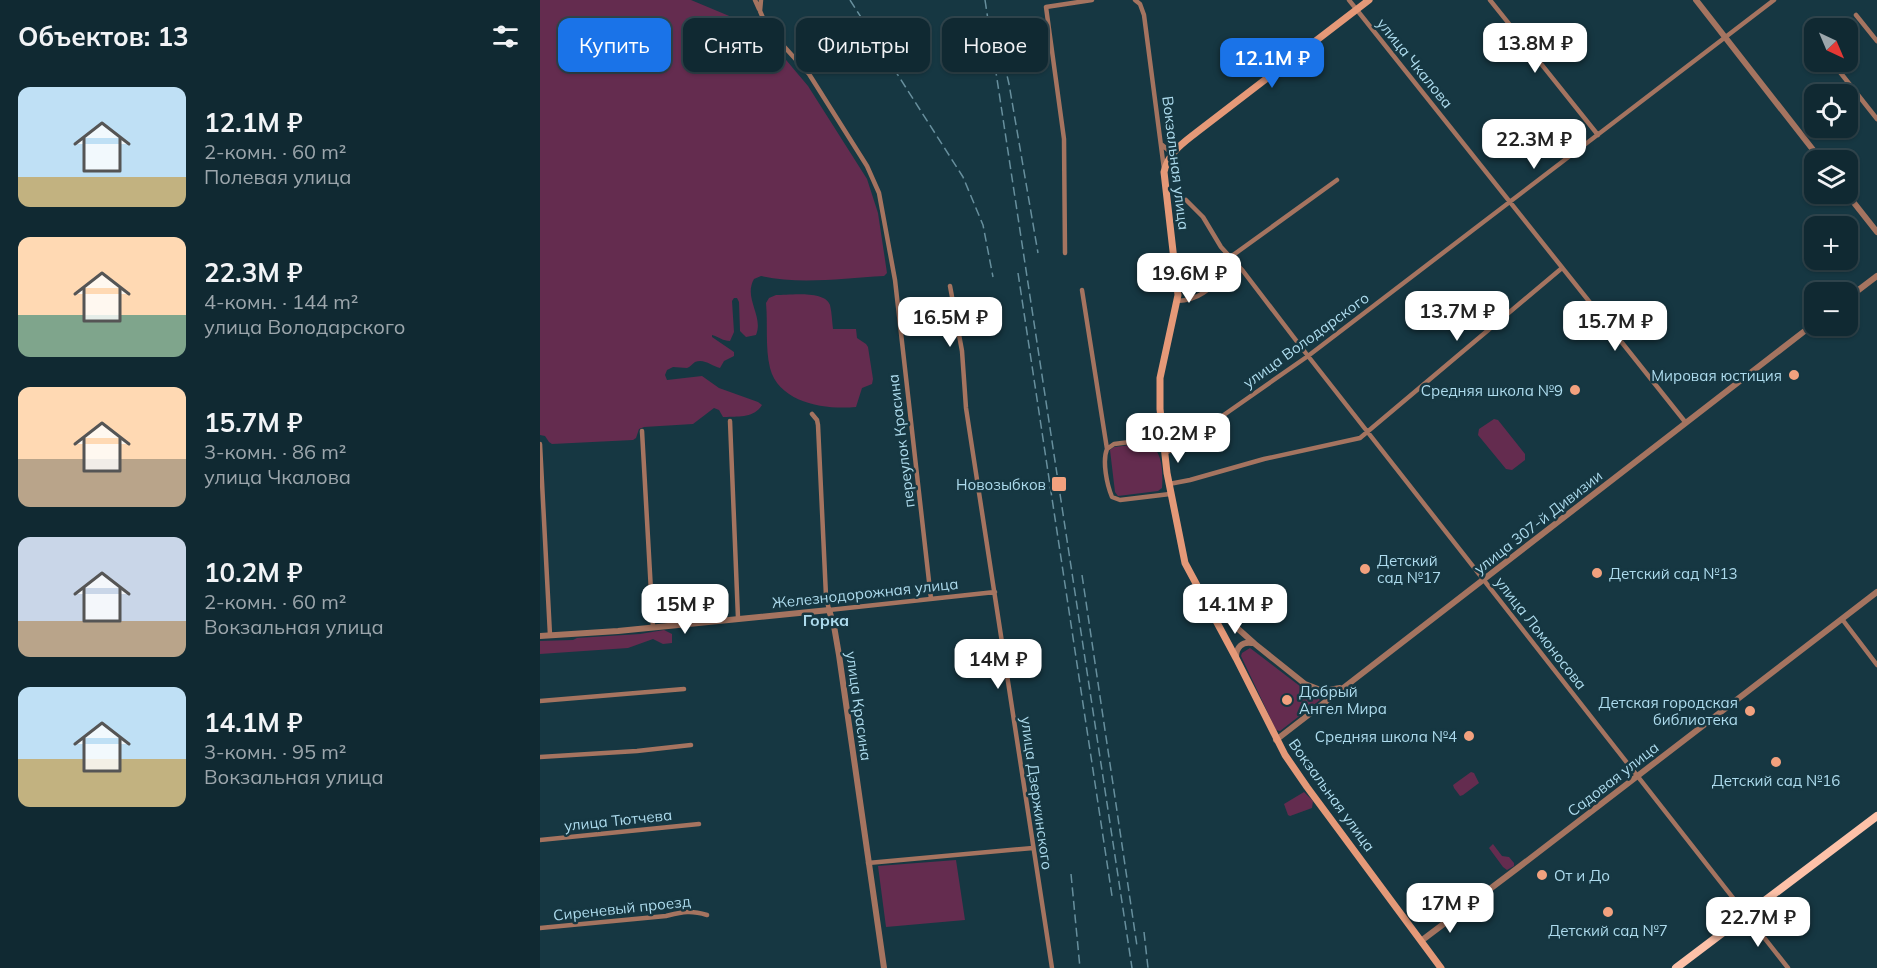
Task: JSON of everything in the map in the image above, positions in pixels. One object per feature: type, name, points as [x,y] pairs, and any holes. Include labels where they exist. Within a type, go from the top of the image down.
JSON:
[{"type":"main road","points":[[1164,172],[1169,157],[1178,146],[1369,0]]},
{"type":"main road","name":"Вокзальная улица","points":[[1164,172],[1177,301],[1160,378],[1159,401],[1170,494],[1185,563],[1236,658],[1276,740],[1306,787],[1441,968]]},
{"type":"main road","points":[[1676,968],[1877,816]]},
{"type":"street","name":"переулок Красина","points":[[754,0],[772,32],[809,74],[873,178],[882,202],[895,280],[931,599]]},
{"type":"street","points":[[760,11],[761,0]]},
{"type":"street","points":[[1065,253],[1064,139],[1046,7],[1092,0]]},
{"type":"street","name":"Вокзальная улица","points":[[1135,0],[1140,4],[1144,15],[1164,172]]},
{"type":"street","name":"улица Чкалова","points":[[1349,0],[1686,423]]},
{"type":"street","points":[[1490,0],[1598,135]]},
{"type":"street","points":[[1696,0],[1813,150]]},
{"type":"street","name":"улица Володарского","points":[[1164,453],[1178,447],[1308,356],[1773,0]]},
{"type":"street","points":[[1856,15],[1877,41]]},
{"type":"street","points":[[1840,72],[1877,119]]},
{"type":"street","points":[[1160,142],[1168,150],[1178,146]]},
{"type":"street","points":[[1229,258],[1337,180]]},
{"type":"street","name":"улица Ломоносова","points":[[1186,200],[1203,217],[1229,258],[1243,271],[1788,968]]},
{"type":"street","points":[[1855,204],[1877,232]]},
{"type":"street","points":[[1177,301],[1199,297],[1234,263]]},
{"type":"street","points":[[1169,484],[1356,439],[1368,432],[1562,268]]},
{"type":"street","points":[[1858,290],[1877,276]]},
{"type":"street","name":"улица Дзержинского","points":[[950,286],[962,351],[966,408],[1052,968]]},
{"type":"street","points":[[1082,290],[1107,449],[1105,461],[1112,497],[1120,501],[1170,494]]},
{"type":"street","name":"улица 307-й Дивизии","points":[[1276,740],[1804,332]]},
{"type":"street","name":"улица Красина","points":[[812,414],[818,425],[826,596],[838,645],[884,968]]},
{"type":"street","points":[[730,421],[738,618]]},
{"type":"street","points":[[642,431],[653,627]]},
{"type":"street","points":[[1107,449],[1114,444],[1162,438]]},
{"type":"street","points":[[540,444],[550,635]]},
{"type":"street","points":[[1197,589],[1215,610],[1311,687],[1329,691],[1348,684]]},
{"type":"street","name":"Железнодорожная улица","points":[[540,636],[618,631],[995,592]]},
{"type":"street","name":"Садовая улица","points":[[1421,941],[1877,592]]},
{"type":"street","points":[[1842,620],[1877,665]]},
{"type":"street","points":[[1236,658],[1236,651],[1240,645],[1248,642],[1255,644]]},
{"type":"street","points":[[540,701],[684,689]]},
{"type":"street","points":[[540,757],[637,751],[691,744]]},
{"type":"street","name":"улица Тютчева","points":[[540,840],[699,824]]},
{"type":"street","points":[[868,863],[1033,848]]},
{"type":"street","name":"Сиреневый проезд","points":[[540,928],[666,916],[691,911],[707,915]]},
{"type":"shaded area","points":[[540,0],[691,0],[734,18],[683,18],[683,72],[784,72],[784,58],[808,86],[867,179],[878,213],[887,273],[884,276],[838,279],[791,280],[761,276],[754,279],[751,293],[758,321],[756,335],[746,337],[740,331],[739,302],[737,298],[734,298],[732,301],[734,332],[730,341],[712,335],[712,337],[734,352],[734,356],[724,361],[720,368],[698,361],[687,368],[673,367],[667,370],[665,375],[667,380],[702,376],[719,388],[758,402],[762,405],[755,412],[746,416],[723,417],[719,410],[714,408],[693,424],[644,427],[639,429],[633,440],[552,444],[545,436],[540,435]]},
{"type":"shaded area","points":[[806,294],[821,297],[830,305],[833,329],[856,329],[857,338],[868,347],[873,379],[872,384],[862,388],[856,407],[831,407],[805,402],[793,397],[775,380],[768,360],[766,303],[769,298],[776,295]]},
{"type":"shaded area","points":[[1494,419],[1498,420],[1525,454],[1525,460],[1512,470],[1506,469],[1478,435],[1479,429]]},
{"type":"shaded area","points":[[1147,443],[1156,450],[1159,456],[1162,488],[1158,491],[1118,496],[1115,492],[1110,450],[1114,447]]},
{"type":"shaded area","points":[[664,630],[672,634],[672,643],[663,644],[653,639],[628,648],[540,654],[540,641],[573,640]]},
{"type":"shaded area","points":[[1250,648],[1305,690],[1313,692],[1320,700],[1280,731],[1276,730],[1241,656]]},
{"type":"shaded area","points":[[1471,772],[1474,773],[1479,783],[1460,796],[1453,785]]},
{"type":"shaded area","points":[[1304,792],[1313,801],[1312,808],[1288,815],[1284,804]]},
{"type":"shaded area","points":[[1493,844],[1502,856],[1509,857],[1514,866],[1507,870],[1503,867],[1489,848]]},
{"type":"shaded area","points":[[956,860],[965,920],[886,927],[878,866]]},
{"type":"railway","points":[[850,0],[963,177],[983,225],[993,277]]},
{"type":"railway","points":[[985,0],[1132,968]]},
{"type":"railway","points":[[1006,72],[1038,253]]},
{"type":"railway","points":[[1018,273],[1112,896]]},
{"type":"railway","points":[[1082,575],[1137,946]]},
{"type":"railway","points":[[1071,874],[1080,968]]},
{"type":"railway","points":[[1144,932],[1148,968]]},
{"type":"place","name":"Мировая юстиция","points":[[1794,375]]},
{"type":"place","name":"Средняя школа №9","points":[[1575,390]]},
{"type":"place","name":"Новозыбков","points":[[1059,484]]},
{"type":"place","name":"Детский сад №17","points":[[1365,569]]},
{"type":"place","name":"Детский сад №13","points":[[1597,573]]},
{"type":"place","name":"Добрый Ангел Мира","points":[[1287,700]]},
{"type":"place","name":"Детская городская библиотека","points":[[1750,711]]},
{"type":"place","name":"Средняя школа №4","points":[[1469,736]]},
{"type":"place","name":"Детский сад №16","points":[[1776,762]]},
{"type":"place","name":"От и До","points":[[1542,875]]},
{"type":"place","name":"Детский сад №7","points":[[1608,912]]},
{"type":"district","name":"Горка","points":[[826,620]]}]
